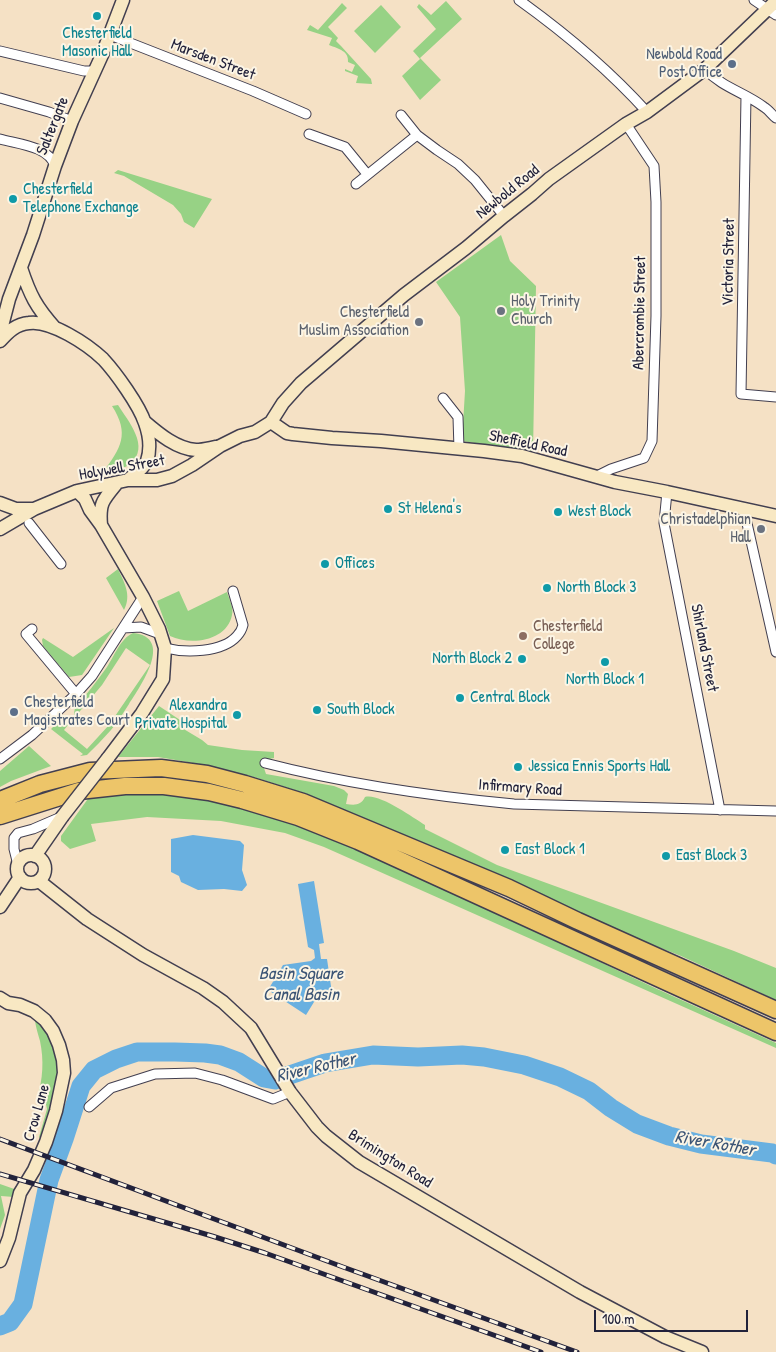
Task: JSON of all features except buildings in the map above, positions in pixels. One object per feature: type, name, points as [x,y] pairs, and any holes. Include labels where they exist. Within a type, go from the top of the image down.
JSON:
[{"type":"highway","points":[[0,800],[40,784],[90,771],[161,768],[207,774],[245,784],[303,802],[508,888],[776,1010]]},
{"type":"highway","points":[[0,816],[79,791],[125,786],[164,786],[209,792],[242,800],[298,817],[358,841],[776,1032]]},
{"type":"main road","name":"Saltergate","points":[[0,339],[17,277],[22,268],[55,166],[123,0]]},
{"type":"main road","name":"Newbold Road","points":[[271,422],[283,403],[301,383],[404,295],[466,248],[549,179],[626,124],[647,112],[705,69],[773,8]]},
{"type":"main road","points":[[22,268],[32,299],[43,315],[56,328]]},
{"type":"main road","points":[[0,339],[12,329],[28,323],[39,323],[56,328],[80,341],[102,359],[126,389],[145,422],[149,438],[147,460],[143,468],[122,481],[102,501],[100,512],[101,525]]},
{"type":"main road","name":"Holywell Street","points":[[145,422],[166,440],[189,449],[198,450],[220,446]]},
{"type":"main road","name":"Sheffield Road","points":[[271,422],[287,433],[293,434],[522,456],[595,477],[776,516]]},
{"type":"main road","name":"Holywell Street","points":[[0,529],[34,509],[77,491],[122,481],[158,480],[178,474],[220,446],[240,436],[255,432],[271,422]]},
{"type":"main road","points":[[35,856],[62,817],[142,713],[163,679],[165,648],[160,634],[143,597],[85,499],[77,491]]},
{"type":"main road","points":[[0,503],[16,509],[34,509]]},
{"type":"main road","points":[[0,907],[19,871],[21,860],[25,857],[35,856],[44,863],[45,873],[39,881],[34,883],[24,881],[19,871]]},
{"type":"main road","name":"Brimington Road","points":[[39,881],[86,919],[143,955],[203,988],[223,1002],[251,1028],[290,1092],[317,1127],[359,1162],[580,1292],[665,1337],[702,1352]]},
{"type":"main road","name":"Crow Lane","points":[[0,998],[8,1003],[20,1005],[34,1011],[45,1020],[53,1031],[59,1045],[64,1073],[58,1102],[46,1142],[34,1170],[20,1193],[9,1238],[0,1261]]},
{"type":"street","points":[[519,0],[574,42],[630,93],[647,112]]},
{"type":"street","points":[[754,0],[773,8]]},
{"type":"street","name":"Marsden Street","points":[[110,35],[306,114]]},
{"type":"street","points":[[0,51],[84,71],[95,71]]},
{"type":"street","points":[[705,69],[724,85],[765,108],[776,118]]},
{"type":"street","name":"Victoria Street","points":[[746,96],[741,394],[776,397]]},
{"type":"street","points":[[0,98],[49,112],[72,121]]},
{"type":"street","points":[[401,115],[417,135],[458,164],[475,180],[504,216]]},
{"type":"street","name":"Abercrombie Street","points":[[595,477],[611,469],[644,458],[652,441],[656,316],[656,202],[654,166],[626,124]]},
{"type":"street","points":[[309,134],[344,147],[368,174]]},
{"type":"street","points":[[356,184],[417,135]]},
{"type":"street","points":[[0,139],[45,152],[53,160],[55,166]]},
{"type":"street","points":[[0,298],[6,312]]},
{"type":"street","points":[[442,398],[458,417],[459,449]]},
{"type":"street","name":"Shirland Street","points":[[668,492],[664,523],[720,810]]},
{"type":"street","points":[[0,521],[34,509]]},
{"type":"street","points":[[744,510],[776,652]]},
{"type":"street","points":[[29,522],[61,564]]},
{"type":"street","points":[[165,648],[178,651],[215,648],[226,645],[238,635],[243,625],[233,591]]},
{"type":"street","points":[[0,759],[32,735],[76,694],[92,676],[143,597]]},
{"type":"street","points":[[123,628],[140,627],[160,634]]},
{"type":"street","points":[[32,629],[26,634],[76,694]]},
{"type":"street","name":"Infirmary Road","points":[[265,763],[400,790],[485,801],[529,805],[776,811]]},
{"type":"street","points":[[19,871],[14,849],[14,838],[18,833],[62,817]]},
{"type":"street","points":[[89,1107],[111,1088],[155,1074],[195,1073],[222,1080],[273,1099],[290,1092]]},
{"type":"green space","points":[[446,1],[462,19],[420,58],[441,80],[420,100],[402,76],[420,59],[413,51],[436,29],[417,7],[419,4],[431,15]]},
{"type":"green space","points":[[342,3],[347,8],[328,27],[338,38],[336,41],[371,79],[372,84],[356,83],[358,76],[345,71],[345,69],[352,72],[355,65],[348,62],[347,55],[343,51],[329,45],[332,38],[307,30],[310,25],[318,30]]},
{"type":"green space","points":[[381,5],[401,27],[375,53],[354,31]]},
{"type":"green space","points":[[118,170],[212,199],[194,228],[184,222],[181,214],[173,205],[124,176],[114,173]]},
{"type":"green space","points":[[501,235],[510,261],[536,286],[533,452],[462,441],[465,391],[460,317],[436,282]]},
{"type":"green space","points":[[118,405],[136,434],[138,450],[136,457],[130,464],[104,474],[103,472],[119,448],[121,440],[121,425],[112,406]]},
{"type":"green space","points":[[118,569],[125,584],[127,594],[124,610],[106,578]]},
{"type":"green space","points":[[179,591],[188,611],[227,592],[232,609],[229,624],[216,636],[198,641],[188,641],[170,636],[157,601]]},
{"type":"green space","points":[[114,628],[82,675],[69,677],[43,646],[43,638],[73,657]]},
{"type":"green space","points":[[133,633],[145,637],[152,643],[151,664],[134,696],[114,727],[87,755],[80,756],[83,754],[51,729],[62,718],[68,725],[64,730],[87,749],[109,725],[150,665],[126,648],[102,685],[75,717],[75,708],[107,667],[121,643]]},
{"type":"green space","points":[[159,706],[189,726],[182,728],[208,745],[274,752],[274,758],[265,760],[264,768],[266,774],[334,786],[348,794],[346,804],[354,805],[365,797],[387,802],[425,825],[425,829],[497,865],[776,968],[776,1000],[681,956],[600,924],[304,793],[211,766],[158,757],[118,757]]},
{"type":"green space","points":[[29,746],[51,766],[0,787],[0,771]]},
{"type":"green space","points":[[149,792],[205,797],[309,827],[776,1043],[776,1048],[324,847],[285,833],[221,821],[147,817],[91,824],[96,841],[70,849],[61,841],[61,836],[90,796]]},
{"type":"green space","points":[[38,1017],[54,1045],[58,1063],[55,1091],[41,1139],[39,1137],[47,1109],[45,1100],[37,1098],[42,1070],[40,1041],[35,1021]]},
{"type":"green space","points":[[0,1184],[17,1190],[14,1197],[1,1196],[5,1215],[0,1229]]},
{"type":"water","points":[[193,835],[240,841],[244,845],[242,870],[247,885],[242,891],[224,889],[198,890],[181,882],[179,876],[171,872],[171,839]]},
{"type":"water","name":"Basin Square Canal Basin","points":[[314,881],[324,943],[319,944],[321,959],[327,959],[332,993],[314,1002],[306,1015],[268,990],[283,965],[311,961],[315,958],[314,950],[308,947],[298,884]]},
{"type":"waterway","name":"River Rother","points":[[0,1326],[10,1322],[23,1304],[49,1180],[81,1086],[94,1070],[116,1059],[137,1052],[220,1055],[239,1062],[264,1078],[275,1080],[325,1063],[373,1055],[418,1057],[462,1055],[484,1057],[524,1065],[560,1077],[589,1091],[611,1108],[637,1124],[669,1136],[701,1144],[776,1155]]},
{"type":"railway","points":[[0,1139],[577,1352]]},
{"type":"railway","points":[[0,1174],[265,1253],[541,1352]]},
{"type":"place","name":"Chesterfield Masonic Hall","points":[[97,16]]},
{"type":"place","name":"Newbold Road Post Office","points":[[732,64]]},
{"type":"place","name":"Chesterfield Telephone Exchange","points":[[13,199]]},
{"type":"place","name":"Holy Trinity Church","points":[[501,311]]},
{"type":"place","name":"Chesterfield Muslim Association","points":[[419,322]]},
{"type":"place","name":"St Helena's","points":[[388,509]]},
{"type":"place","name":"West Block","points":[[558,512]]},
{"type":"place","name":"Christadelphian Hall","points":[[761,529]]},
{"type":"place","name":"Offices","points":[[325,564]]},
{"type":"place","name":"North Block 3","points":[[547,588]]},
{"type":"place","name":"Chesterfield College","points":[[523,636]]},
{"type":"place","name":"North Block 2","points":[[522,659]]},
{"type":"place","name":"North Block 1","points":[[605,662]]},
{"type":"place","name":"Central Block","points":[[460,698]]},
{"type":"place","name":"South Block","points":[[317,710]]},
{"type":"place","name":"Chesterfield Magistrates Court","points":[[14,712]]},
{"type":"place","name":"Alexandra Private Hospital","points":[[237,715]]},
{"type":"place","name":"Jessica Ennis Sports Hall","points":[[518,767]]},
{"type":"place","name":"East Block 1","points":[[505,850]]},
{"type":"place","name":"East Block 3","points":[[666,856]]}]
